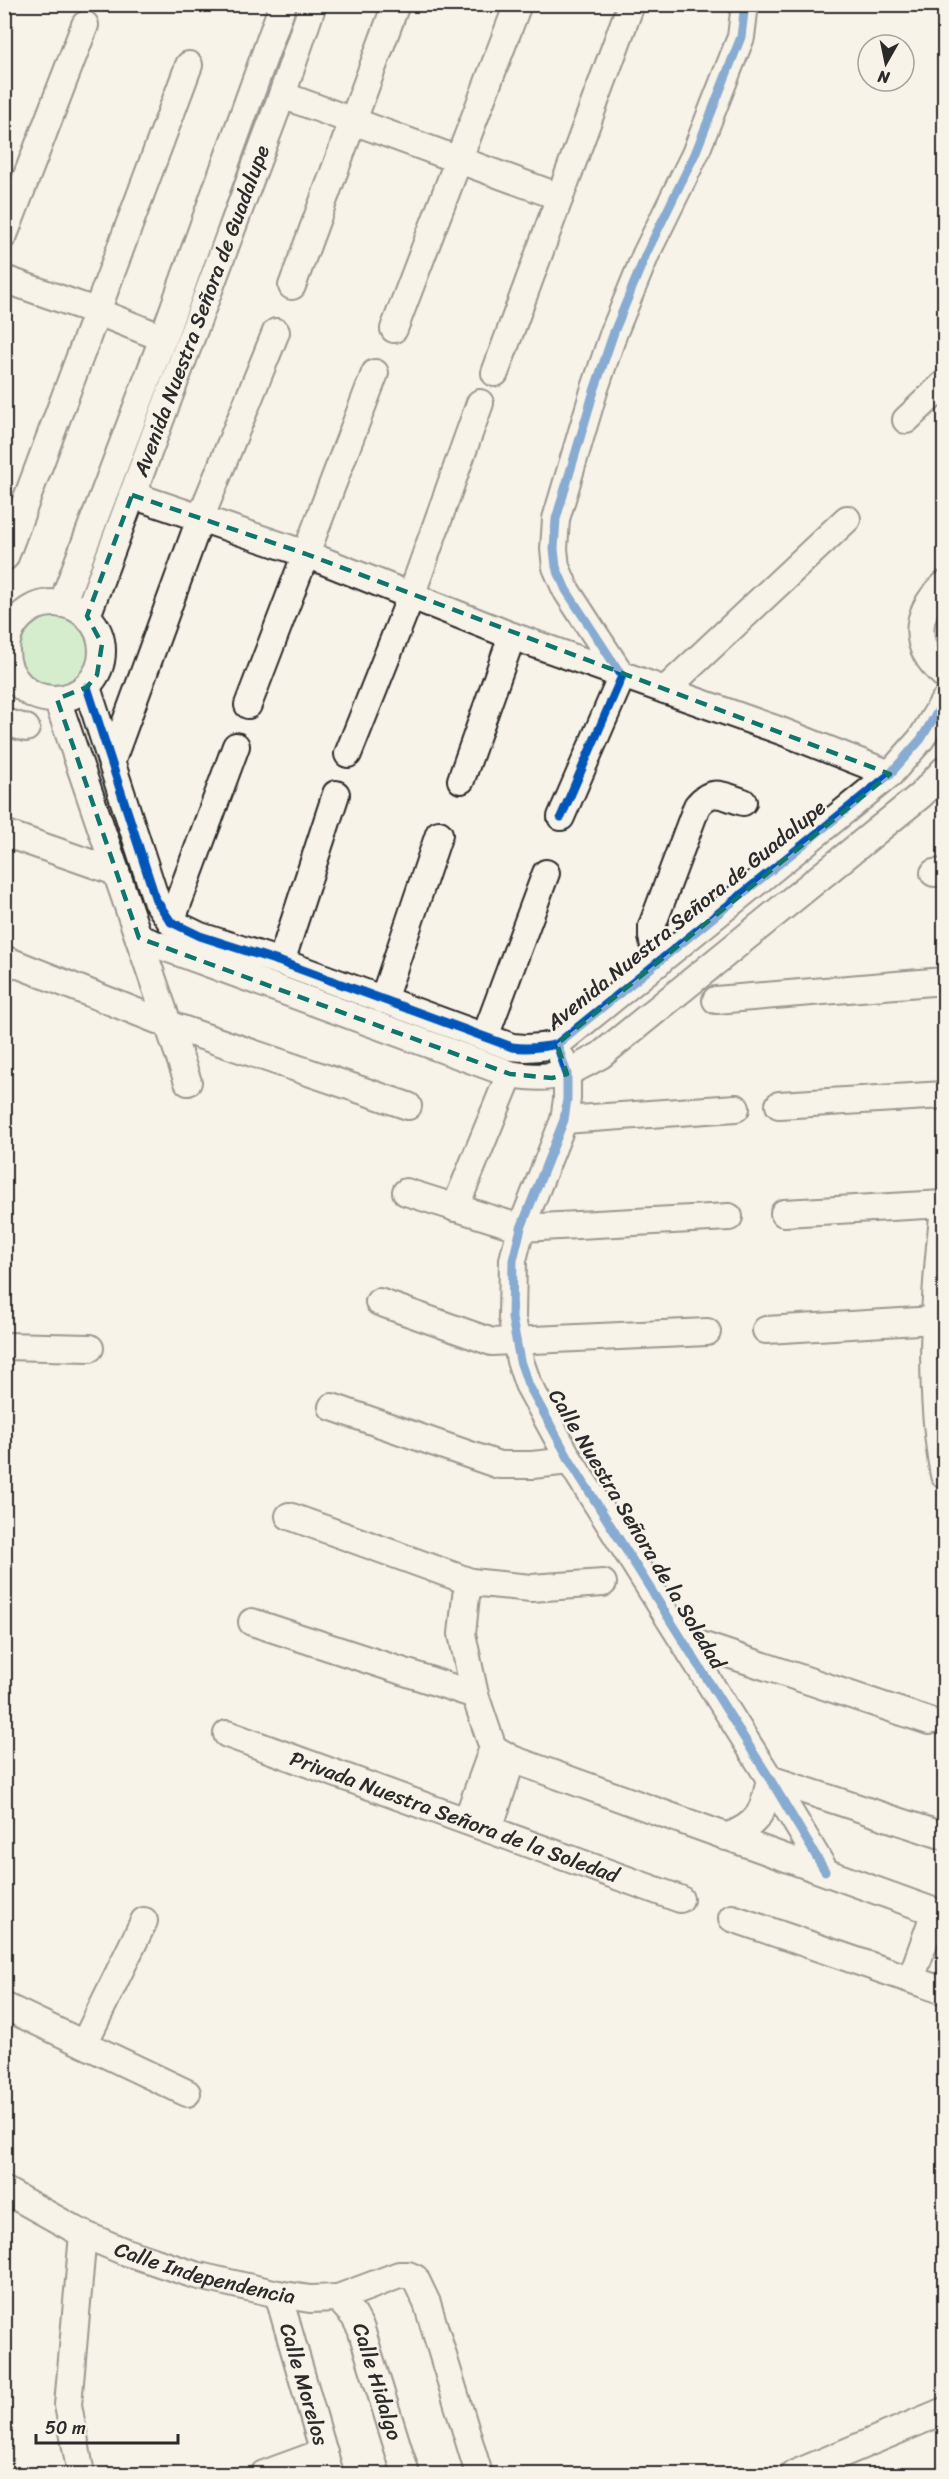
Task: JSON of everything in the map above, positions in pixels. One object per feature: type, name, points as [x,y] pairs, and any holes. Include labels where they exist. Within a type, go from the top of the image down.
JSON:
[{"type":"street","name":"Avenida Nuestra Señora de Guadalupe","points":[[62,604],[163,338],[283,4]]},
{"type":"street","name":"Avenida Nuestra Señora de Guadalupe","points":[[87,616],[314,4]]},
{"type":"street","points":[[291,286],[396,4]]},
{"type":"street","points":[[394,329],[518,4]]},
{"type":"street","points":[[495,373],[631,4]]},
{"type":"street","points":[[622,676],[566,590],[556,567],[554,549],[556,519],[594,391],[615,332],[646,254],[695,154],[741,36],[745,4]]},
{"type":"street","points":[[4,235],[85,25]]},
{"type":"street","points":[[5,557],[189,65]]},
{"type":"street","points":[[282,95],[560,197]]},
{"type":"street","points":[[4,279],[163,338]]},
{"type":"street","points":[[112,760],[200,519],[276,332]]},
{"type":"street","points":[[248,705],[375,373]]},
{"type":"street","points":[[906,420],[945,384]]},
{"type":"street","points":[[348,754],[411,596],[480,404]]},
{"type":"street","points":[[132,495],[306,554],[512,636],[781,731],[890,774]]},
{"type":"street","points":[[665,690],[847,519]]},
{"type":"street","points":[[945,585],[931,598],[922,615],[920,633],[927,655],[945,675]]},
{"type":"street","points":[[49,603],[71,607],[87,616],[97,629],[102,644],[102,660],[97,675],[87,687],[73,695],[57,699],[42,697],[27,691],[8,667],[5,651],[10,621],[36,606],[49,603]]},
{"type":"street","points":[[461,780],[512,636]]},
{"type":"street","points":[[561,817],[622,676]]},
{"type":"street","points":[[87,687],[156,900],[171,922]]},
{"type":"street","points":[[57,699],[188,1082]]},
{"type":"street","name":"Avenida Nuestra Señora de Guadalupe","points":[[171,922],[200,936],[281,962],[512,1047],[541,1048],[557,1044],[890,774],[921,739],[945,701]]},
{"type":"street","points":[[171,922],[236,746]]},
{"type":"street","points":[[139,938],[510,1074],[552,1078],[567,1074],[601,1055],[921,795],[944,771]]},
{"type":"street","points":[[281,962],[336,794]]},
{"type":"street","points":[[658,963],[652,938],[652,926],[697,806],[708,795],[716,794],[743,802]]},
{"type":"street","points":[[4,833],[116,872]]},
{"type":"street","points":[[383,1000],[439,834]]},
{"type":"street","points":[[485,1037],[546,873]]},
{"type":"street","points":[[4,959],[167,1024],[408,1106]]},
{"type":"street","points":[[716,1000],[945,981]]},
{"type":"street","name":"Calle Nuestra Señora de la Soledad","points":[[557,1044],[567,1074],[564,1120],[515,1246],[512,1278],[511,1297],[516,1342],[528,1384],[570,1461],[683,1639],[825,1871]]},
{"type":"street","points":[[455,1208],[510,1074]]},
{"type":"street","points":[[779,1105],[945,1095]]},
{"type":"street","points":[[564,1120],[736,1108]]},
{"type":"street","points":[[406,1192],[521,1228],[729,1217]]},
{"type":"street","points":[[784,1213],[945,1206],[935,1320],[935,1397],[945,1475]]},
{"type":"street","points":[[379,1302],[483,1340],[516,1342],[706,1332]]},
{"type":"street","points":[[766,1330],[935,1320]]},
{"type":"street","points":[[4,1346],[90,1348]]},
{"type":"street","points":[[332,1407],[499,1465],[522,1466],[570,1461]]},
{"type":"street","points":[[289,1516],[471,1582],[531,1588],[603,1583]]},
{"type":"street","points":[[471,1582],[466,1596],[462,1634],[475,1695],[502,1754],[478,1824]]},
{"type":"street","points":[[252,1622],[475,1695]]},
{"type":"street","points":[[683,1639],[929,1721]]},
{"type":"street","name":"Privada Nuestra Señora de la Soledad","points":[[227,1734],[680,1899]]},
{"type":"street","points":[[502,1754],[940,1913],[911,1979]]},
{"type":"street","points":[[726,1837],[745,1830],[758,1817],[766,1799],[770,1779],[945,1836]]},
{"type":"street","points":[[732,1918],[945,1990]]},
{"type":"street","points":[[84,2044],[144,1921]]},
{"type":"street","points":[[4,2007],[187,2092]]},
{"type":"street","name":"Calle Independencia","points":[[4,2190],[83,2234],[123,2251],[195,2275],[278,2294],[310,2298],[338,2298],[399,2276],[408,2275],[416,2278],[427,2303],[479,2475]]},
{"type":"street","points":[[81,2475],[68,2405],[83,2234]]},
{"type":"street","name":"Calle Morelos","points":[[278,2294],[327,2463]]},
{"type":"street","name":"Calle Hidalgo","points":[[338,2298],[362,2329],[406,2475]]},
{"type":"street","points":[[794,2475],[945,2411]]},
{"type":"street","points":[[264,2475],[327,2463]]},
{"type":"highlighted area","points":[[132,495],[306,554],[890,774],[557,1044],[567,1074],[552,1078],[510,1074],[139,938],[57,699],[87,687],[97,675],[102,644],[87,616]]},
{"type":"green space","points":[[53,614],[67,617],[80,625],[88,638],[91,652],[88,666],[80,679],[67,687],[53,690],[39,687],[26,679],[18,666],[15,652],[18,638],[26,625],[39,617]]},
{"type":"cycle path","points":[[561,817],[622,676],[566,590],[556,567],[554,549],[556,519],[614,332],[646,254],[695,154],[741,37],[745,4]]},
{"type":"cycle path","points":[[87,687],[156,900],[171,922],[200,936],[281,962],[512,1047],[524,1048],[557,1044],[890,774],[921,739],[944,701]]},
{"type":"cycle path","points":[[557,1044],[567,1074],[564,1120],[521,1228],[513,1260],[512,1318],[520,1361],[528,1384],[570,1461],[770,1779],[825,1871]]}]
